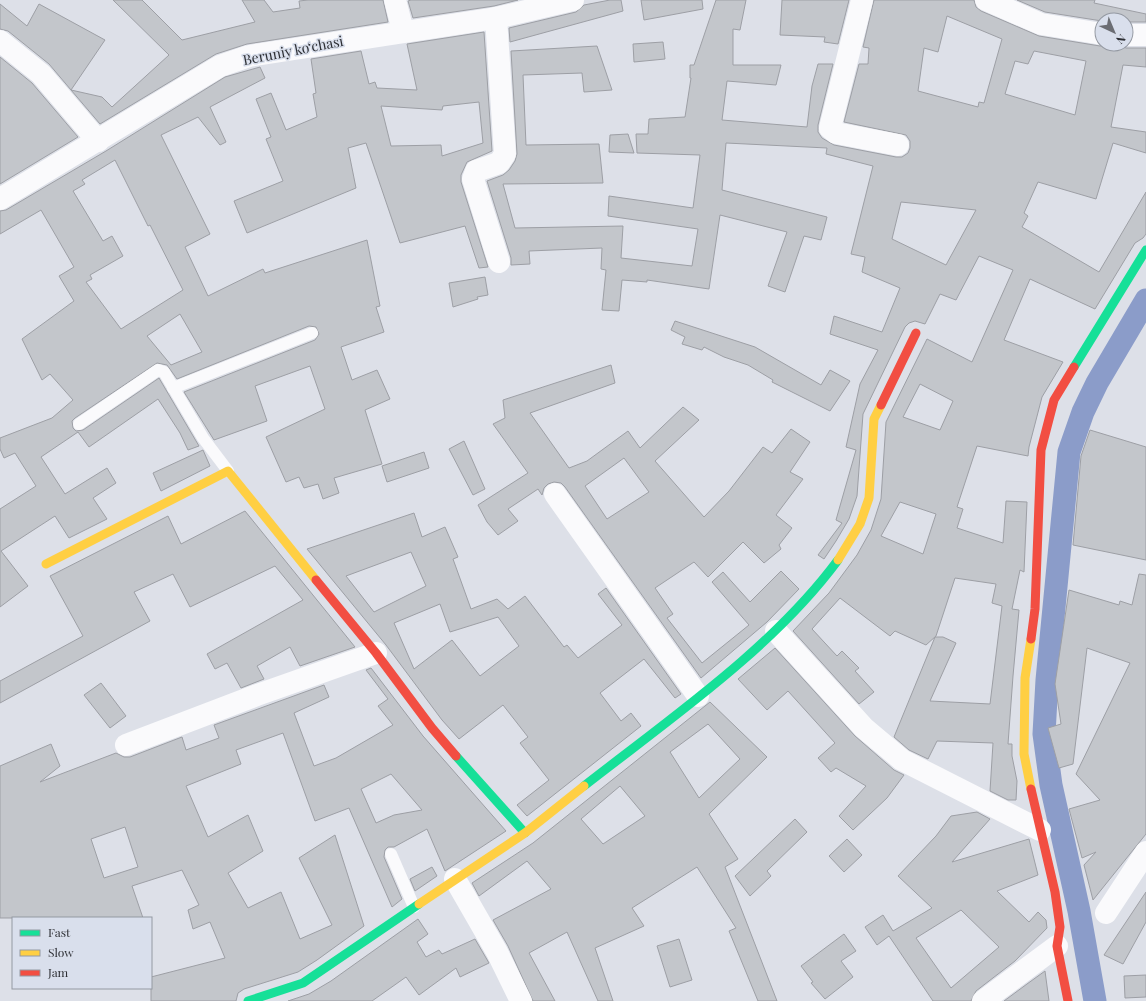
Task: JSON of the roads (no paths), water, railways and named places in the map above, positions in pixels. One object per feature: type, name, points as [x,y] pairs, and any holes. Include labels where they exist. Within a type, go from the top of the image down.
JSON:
[{"type":"street","points":[[395,0],[403,31]]},
{"type":"street","name":"Beruniy koʻchasi","points":[[0,199],[220,66],[249,56],[403,31],[496,18],[573,0]]},
{"type":"street","points":[[862,0],[830,128],[836,133],[898,145]]},
{"type":"street","points":[[986,0],[1041,24],[1094,33]]},
{"type":"street","points":[[496,18],[505,154],[499,163],[476,171],[472,179],[499,262]]},
{"type":"street","points":[[1134,35],[1146,36]]},
{"type":"street","points":[[0,41],[41,74],[98,141]]},
{"type":"street","points":[[1068,1001],[1057,946],[1060,927],[1052,876],[1040,830],[1024,754],[1025,678],[1035,609],[1042,450],[1054,400],[1146,250]]},
{"type":"street","points":[[248,1001],[303,983],[525,833],[698,696],[776,631],[819,586],[847,548],[860,524],[869,498],[874,419],[916,332]]},
{"type":"street","points":[[46,564],[228,471],[376,653],[432,728],[525,833]]},
{"type":"street","points":[[555,494],[698,696]]},
{"type":"street","points":[[776,631],[864,728],[902,760],[1040,830]]},
{"type":"street","points":[[126,745],[257,695],[376,653]]},
{"type":"street","points":[[1106,913],[1146,852]]},
{"type":"street","points":[[455,879],[497,952],[521,1001]]},
{"type":"street","points":[[983,1001],[1057,946]]},
{"type":"lane","points":[[173,388],[312,333]]},
{"type":"lane","points":[[79,424],[158,370],[164,372],[203,438],[228,471]]},
{"type":"lane","points":[[391,854],[414,907]]},
{"type":"waterway","points":[[1095,1001],[1079,911],[1051,785],[1044,734],[1047,680],[1069,452],[1083,412],[1097,383],[1146,300]]}]
